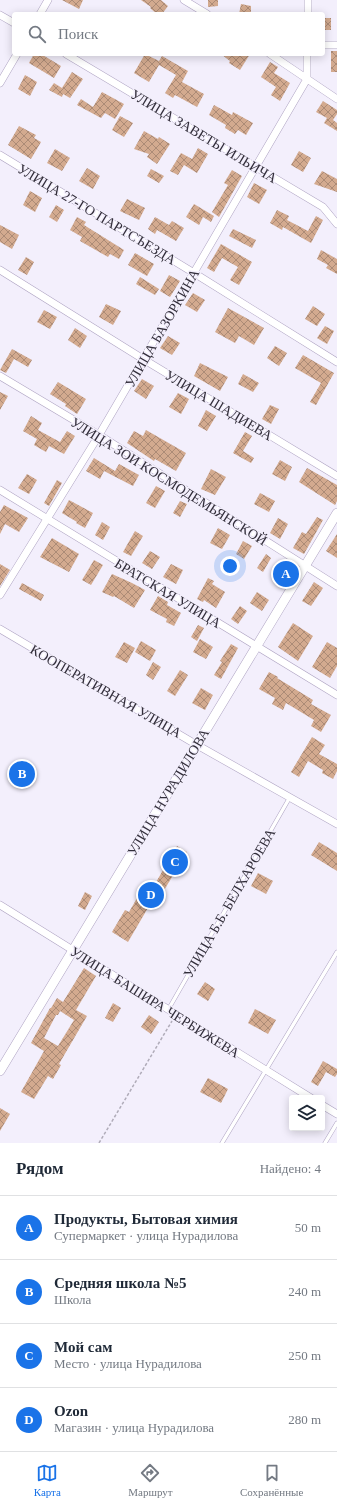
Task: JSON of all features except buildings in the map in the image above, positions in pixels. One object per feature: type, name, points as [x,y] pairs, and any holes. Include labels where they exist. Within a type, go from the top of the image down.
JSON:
[{"type":"street","points":[[41,12],[48,0]]},
{"type":"street","points":[[184,0],[204,12]]},
{"type":"street","points":[[308,0],[308,12]]},
{"type":"street","points":[[0,15],[12,22]]},
{"type":"street","points":[[325,45],[337,46]]},
{"type":"street","points":[[0,83],[16,56]]},
{"type":"street","name":"УЛИЦА ЗАВЕТЫ ИЛЬИЧА","points":[[69,56],[323,207],[337,224]]},
{"type":"street","points":[[273,56],[337,99]]},
{"type":"street","points":[[307,56],[307,80]]},
{"type":"street","name":"УЛИЦА БАЗОРКИНА","points":[[0,595],[99,435],[307,80]]},
{"type":"street","name":"УЛИЦА 27-ГО ПАРТСЪЕЗДА","points":[[0,155],[337,362]]},
{"type":"street","name":"УЛИЦА ШАДИЕВА","points":[[0,270],[143,359],[337,476]]},
{"type":"street","name":"УЛИЦА ЗОИ КОСМОДЕМЬЯНСКОЙ","points":[[0,376],[99,435],[337,586]]},
{"type":"street","name":"БРАТСКАЯ УЛИЦА","points":[[0,490],[47,520],[337,695]]},
{"type":"street","name":"УЛИЦА НУРАДИЛОВА","points":[[0,1071],[337,513]]},
{"type":"street","name":"КООПЕРАТИВНАЯ УЛИЦА","points":[[0,629],[197,745],[337,824]]},
{"type":"street","name":"УЛИЦА БАШИРА ЧЕРБИЖЕВА","points":[[0,905],[306,1095]]},
{"type":"street","points":[[325,1107],[337,1114]]},
{"type":"lane","name":"УЛИЦА Б.Б. БЕЛХАРОЕВА","points":[[168,1010],[290,797]]},
{"type":"lane","points":[[222,1143],[337,952]]},
{"type":"lane","points":[[325,1143],[337,1123]]},
{"type":"path","points":[[99,1143],[176,1015]]},
{"type":"place","name":"Продукты, Бытовая химия","points":[[286,574]]},
{"type":"place","name":"Средняя школа №5","points":[[22,774]]},
{"type":"place","name":"Мой сам","points":[[175,862]]},
{"type":"place","name":"Ozon","points":[[151,895]]}]
